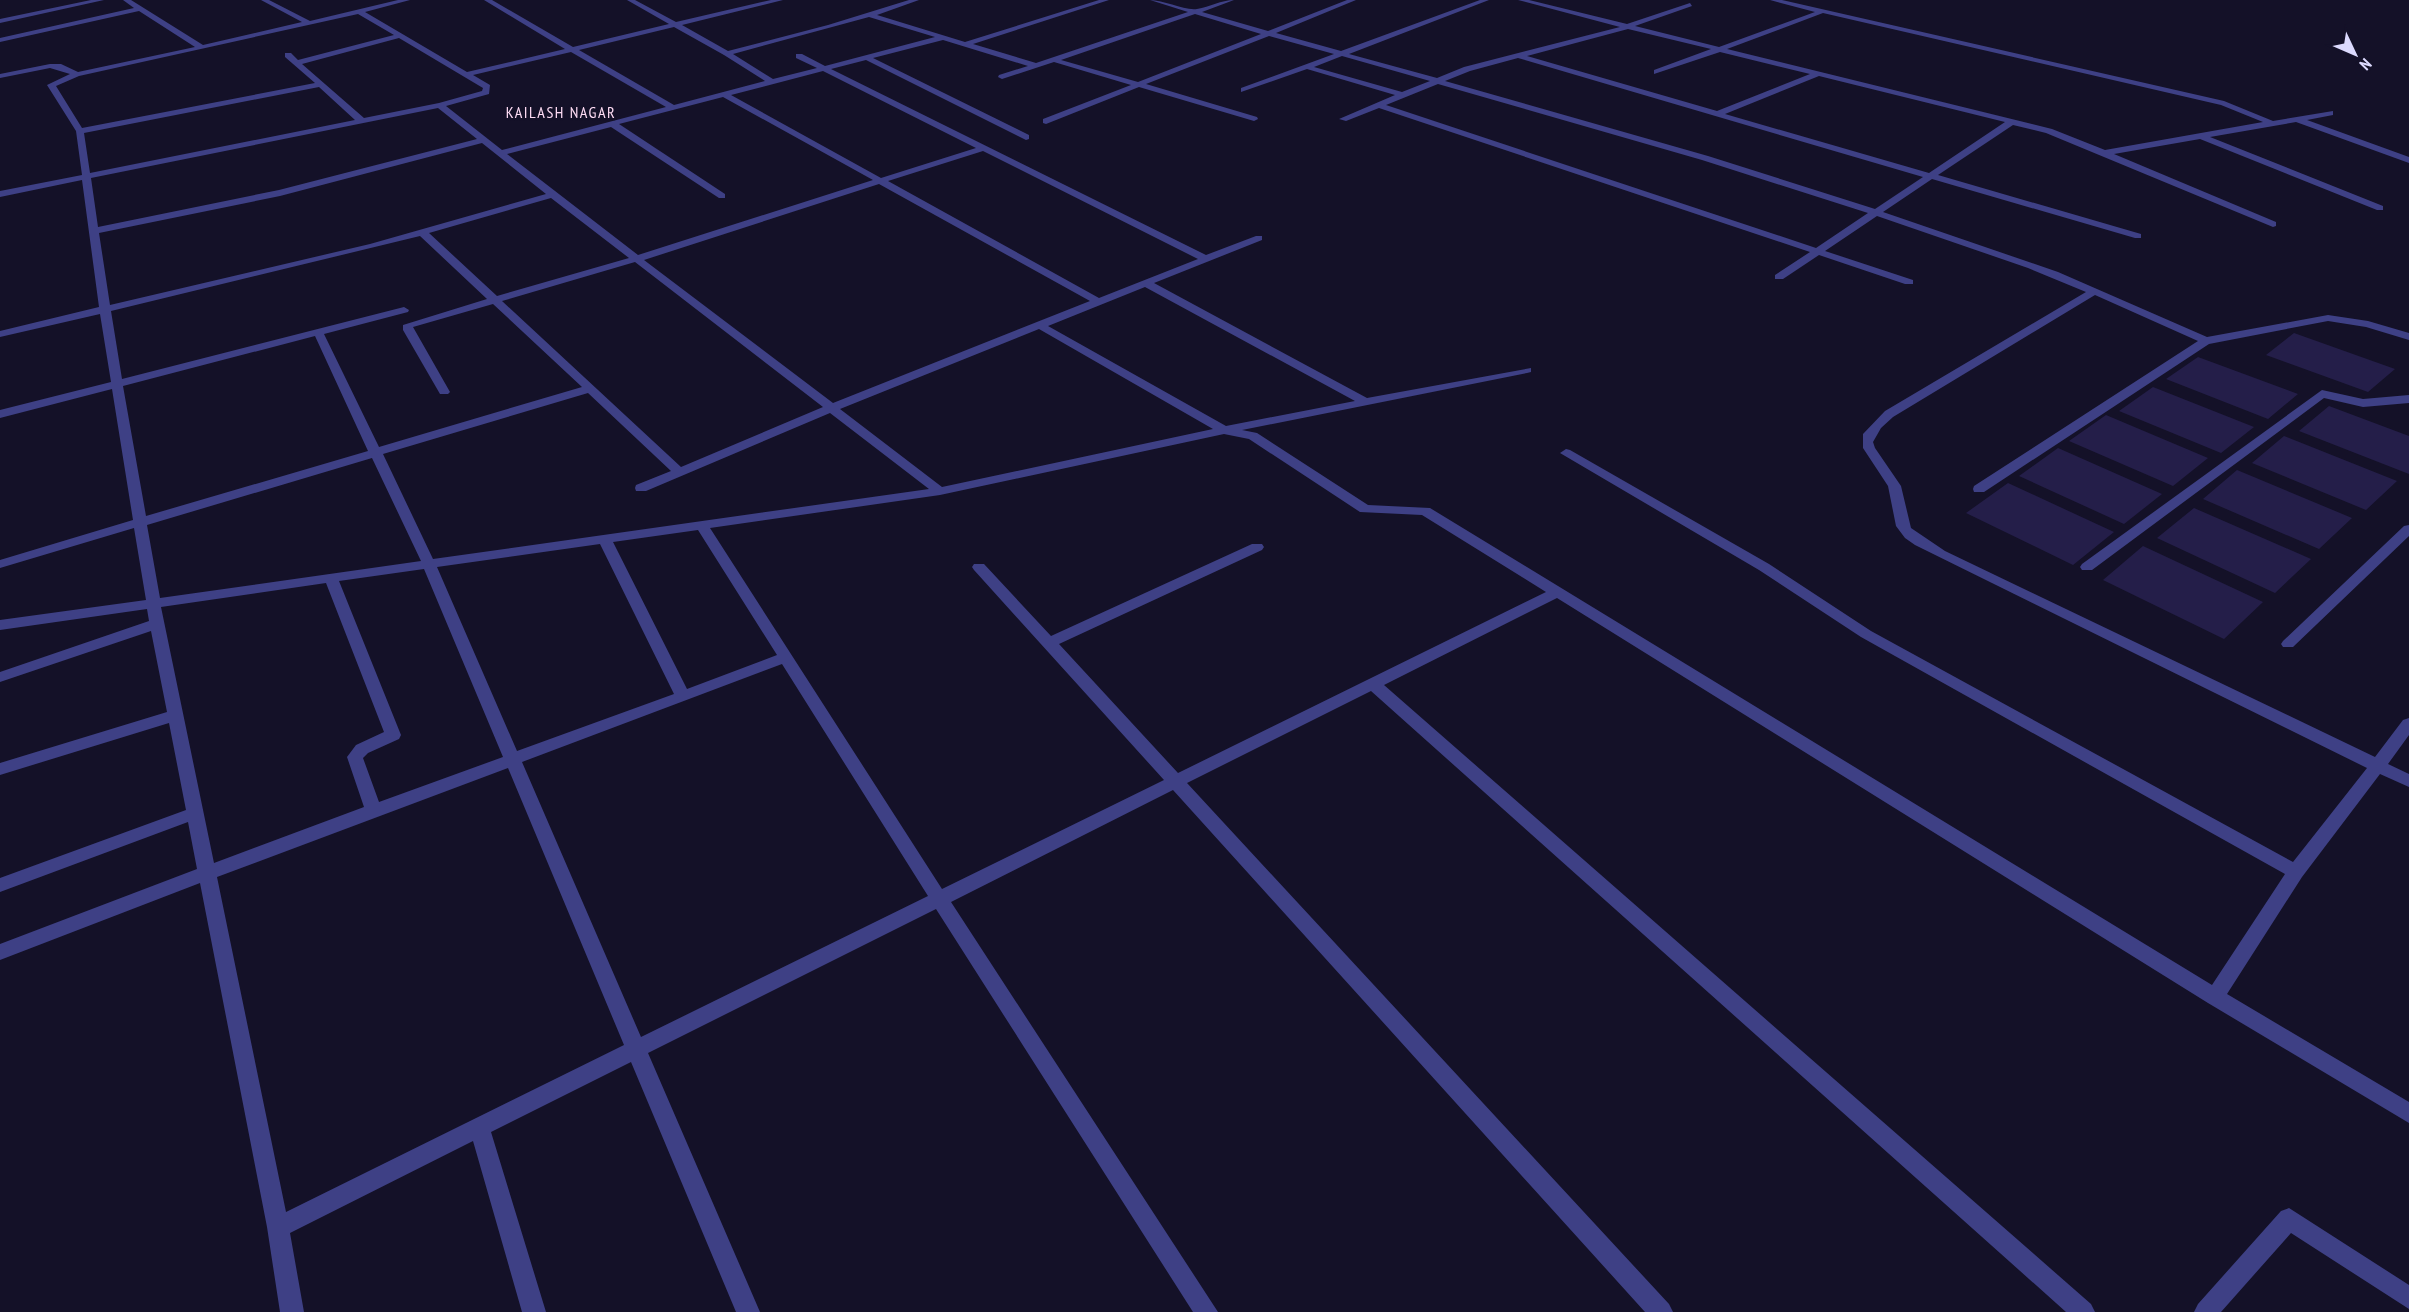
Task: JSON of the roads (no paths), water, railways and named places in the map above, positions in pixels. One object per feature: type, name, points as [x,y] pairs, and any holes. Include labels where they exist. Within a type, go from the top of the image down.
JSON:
[{"type":"street","points":[[0,21],[100,0]]},
{"type":"street","points":[[126,0],[202,48]]},
{"type":"street","points":[[264,0],[309,23]]},
{"type":"street","points":[[292,1312],[278,1227],[154,604],[105,310],[80,131],[51,84],[76,74],[202,48],[407,0]]},
{"type":"street","points":[[488,0],[576,49],[673,108]]},
{"type":"street","points":[[630,0],[674,26],[727,52],[773,82]]},
{"type":"street","points":[[468,74],[780,0]]},
{"type":"street","points":[[727,52],[870,15],[916,0]]},
{"type":"street","points":[[965,44],[1106,0]]},
{"type":"street","points":[[1153,0],[1440,80],[1877,212],[2034,267],[2206,341]]},
{"type":"street","points":[[1002,77],[1231,0]]},
{"type":"street","points":[[1046,122],[1353,0]]},
{"type":"street","points":[[1244,90],[1486,0]]},
{"type":"street","points":[[1521,0],[2049,131],[2273,224]]},
{"type":"street","points":[[1543,6],[1560,0]]},
{"type":"street","points":[[1773,0],[2224,103],[2272,123]]},
{"type":"street","points":[[1343,119],[1476,66],[1627,28],[1690,5]]},
{"type":"street","points":[[0,40],[141,9]]},
{"type":"street","points":[[0,194],[440,105],[486,92],[487,87],[468,74],[358,12]]},
{"type":"street","points":[[1657,72],[1720,51],[1820,12]]},
{"type":"street","points":[[870,15],[1037,66]]},
{"type":"street","points":[[297,63],[400,36]]},
{"type":"street","points":[[500,153],[944,37]]},
{"type":"street","points":[[288,55],[362,121]]},
{"type":"street","points":[[799,56],[1206,259]]},
{"type":"street","points":[[1518,56],[2138,236]]},
{"type":"street","points":[[867,57],[1026,137]]},
{"type":"street","points":[[1055,60],[1254,119]]},
{"type":"street","points":[[0,76],[50,66],[58,66],[76,74]]},
{"type":"street","points":[[1307,67],[1402,95]]},
{"type":"street","points":[[1717,114],[1817,74]]},
{"type":"street","points":[[80,131],[321,84]]},
{"type":"street","points":[[725,95],[1099,302]]},
{"type":"street","points":[[440,105],[553,195],[940,491]]},
{"type":"street","points":[[1379,105],[1910,282]]},
{"type":"street","points":[[2104,153],[2330,113]]},
{"type":"street","points":[[2297,119],[2409,160]]},
{"type":"street","points":[[1779,277],[2011,122]]},
{"type":"street","points":[[613,124],[722,196]]},
{"type":"street","points":[[2201,136],[2380,208]]},
{"type":"street","points":[[93,231],[280,193],[484,140]]},
{"type":"street","points":[[444,392],[408,330],[408,325],[636,259],[983,148]]},
{"type":"street","points":[[0,334],[422,232],[553,195]]},
{"type":"street","points":[[422,232],[679,472]]},
{"type":"street","points":[[641,488],[831,408],[1259,238]]},
{"type":"street","points":[[1146,283],[1366,402]]},
{"type":"street","points":[[2093,292],[1889,414],[1873,427],[1868,441],[1869,453],[1892,480],[1903,527],[1917,540],[1940,554],[2409,781]]},
{"type":"street","points":[[0,414],[404,310]]},
{"type":"street","points":[[1979,489],[2206,341],[2328,318],[2368,324],[2409,336]]},
{"type":"street","points":[[1039,325],[1224,430],[1253,436],[1365,509],[1425,511],[2215,997],[2409,1113]]},
{"type":"street","points":[[318,332],[429,564],[634,1050],[748,1312]]},
{"type":"street","points":[[0,625],[940,491],[1224,430],[1527,370]]},
{"type":"street","points":[[0,564],[589,389]]},
{"type":"street","points":[[2087,567],[2322,394],[2363,403],[2409,399]]},
{"type":"street","points":[[1566,453],[1764,567],[1866,634],[2296,872]]},
{"type":"street","points":[[702,525],[939,899],[1206,1312]]},
{"type":"street","points":[[2288,644],[2409,529]]},
{"type":"street","points":[[605,539],[683,697]]},
{"type":"street","points":[[1049,643],[1257,547]]},
{"type":"street","points":[[979,567],[1661,1312]]},
{"type":"street","points":[[331,578],[393,735],[362,749],[355,757],[374,811]]},
{"type":"street","points":[[278,1227],[1556,593]]},
{"type":"street","points":[[0,677],[158,624]]},
{"type":"street","points":[[0,952],[207,871],[512,761],[786,657]]},
{"type":"street","points":[[1373,684],[2083,1312]]},
{"type":"street","points":[[0,769],[176,715]]},
{"type":"street","points":[[2215,997],[2296,872],[2409,724]]},
{"type":"street","points":[[0,885],[195,813]]},
{"type":"street","points":[[479,1127],[534,1312]]},
{"type":"street","points":[[2206,1312],[2289,1219],[2409,1298]]},
{"type":"district","name":"KAILASH NAGAR","points":[[561,112]]}]
